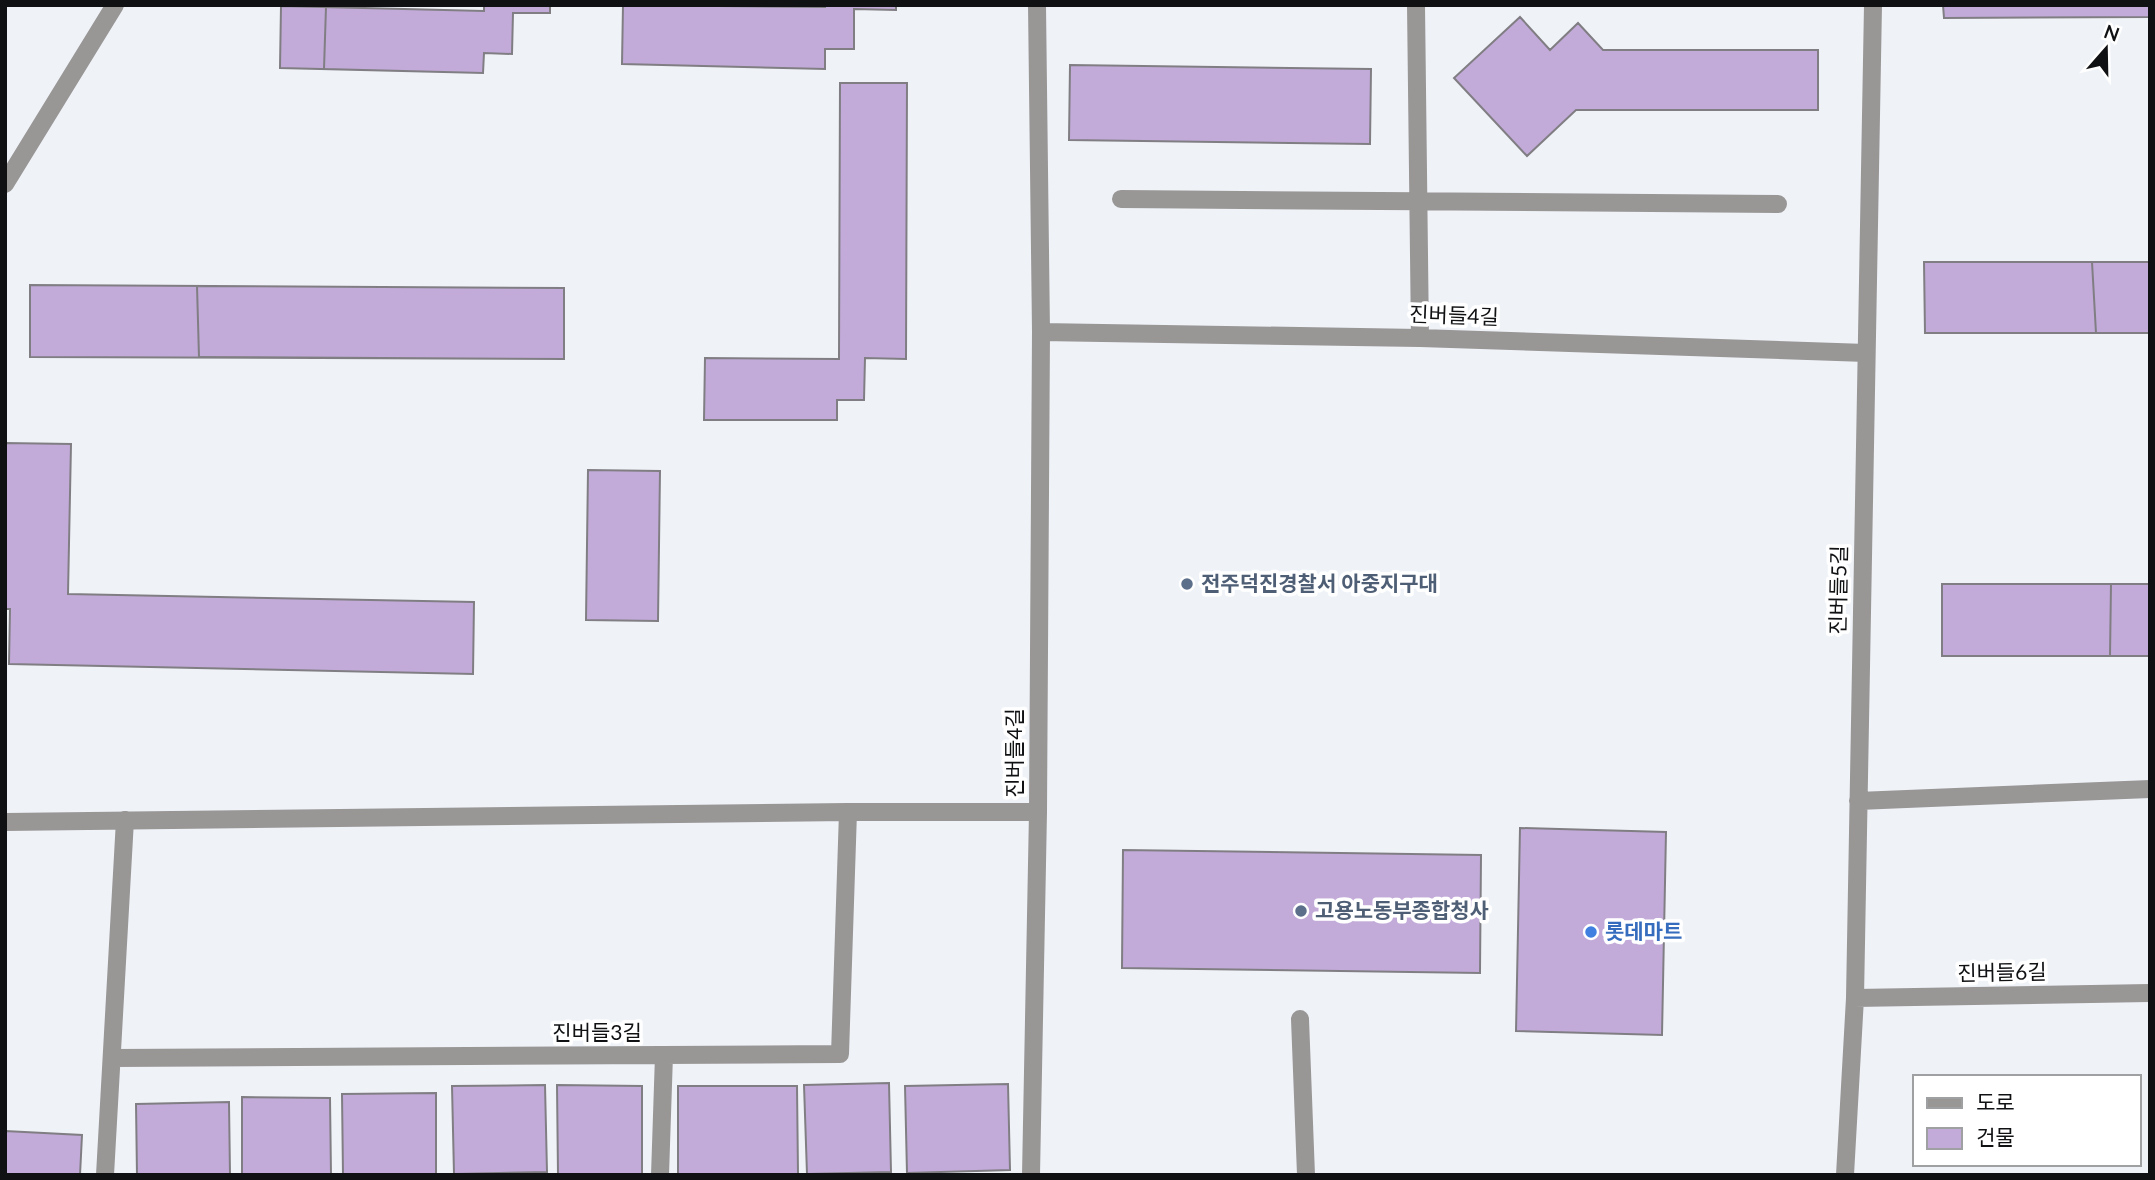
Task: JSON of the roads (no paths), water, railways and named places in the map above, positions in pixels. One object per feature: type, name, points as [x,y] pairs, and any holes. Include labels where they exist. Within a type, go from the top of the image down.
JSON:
[{"type":"street","points":[[5,184],[13,161],[115,5]]},
{"type":"street","name":"진버들4길","points":[[1031,1175],[1038,812],[1041,332],[1037,5]]},
{"type":"street","points":[[1416,5],[1420,338]]},
{"type":"street","name":"진버들5길","points":[[1845,1175],[1854,998],[1873,5]]},
{"type":"street","points":[[1121,199],[1778,204]]},
{"type":"street","name":"진버들4길","points":[[1041,332],[1420,338],[1866,353]]},
{"type":"street","points":[[1858,801],[2150,789]]},
{"type":"street","name":"진버들3길","points":[[112,1058],[840,1054],[848,812]]},
{"type":"street","points":[[5,822],[1038,812]]},
{"type":"street","points":[[105,1175],[125,820]]},
{"type":"street","name":"진버들6길","points":[[1854,998],[2150,993]]},
{"type":"street","points":[[1300,1018],[1306,1175]]},
{"type":"street","points":[[660,1175],[664,1055]]},
{"type":"place","name":"전주덕진경찰서 아중지구대","points":[[1187,584]]},
{"type":"place","name":"고용노동부종합청사","points":[[1301,911]]},
{"type":"place","name":"롯데마트","points":[[1591,932]]}]
